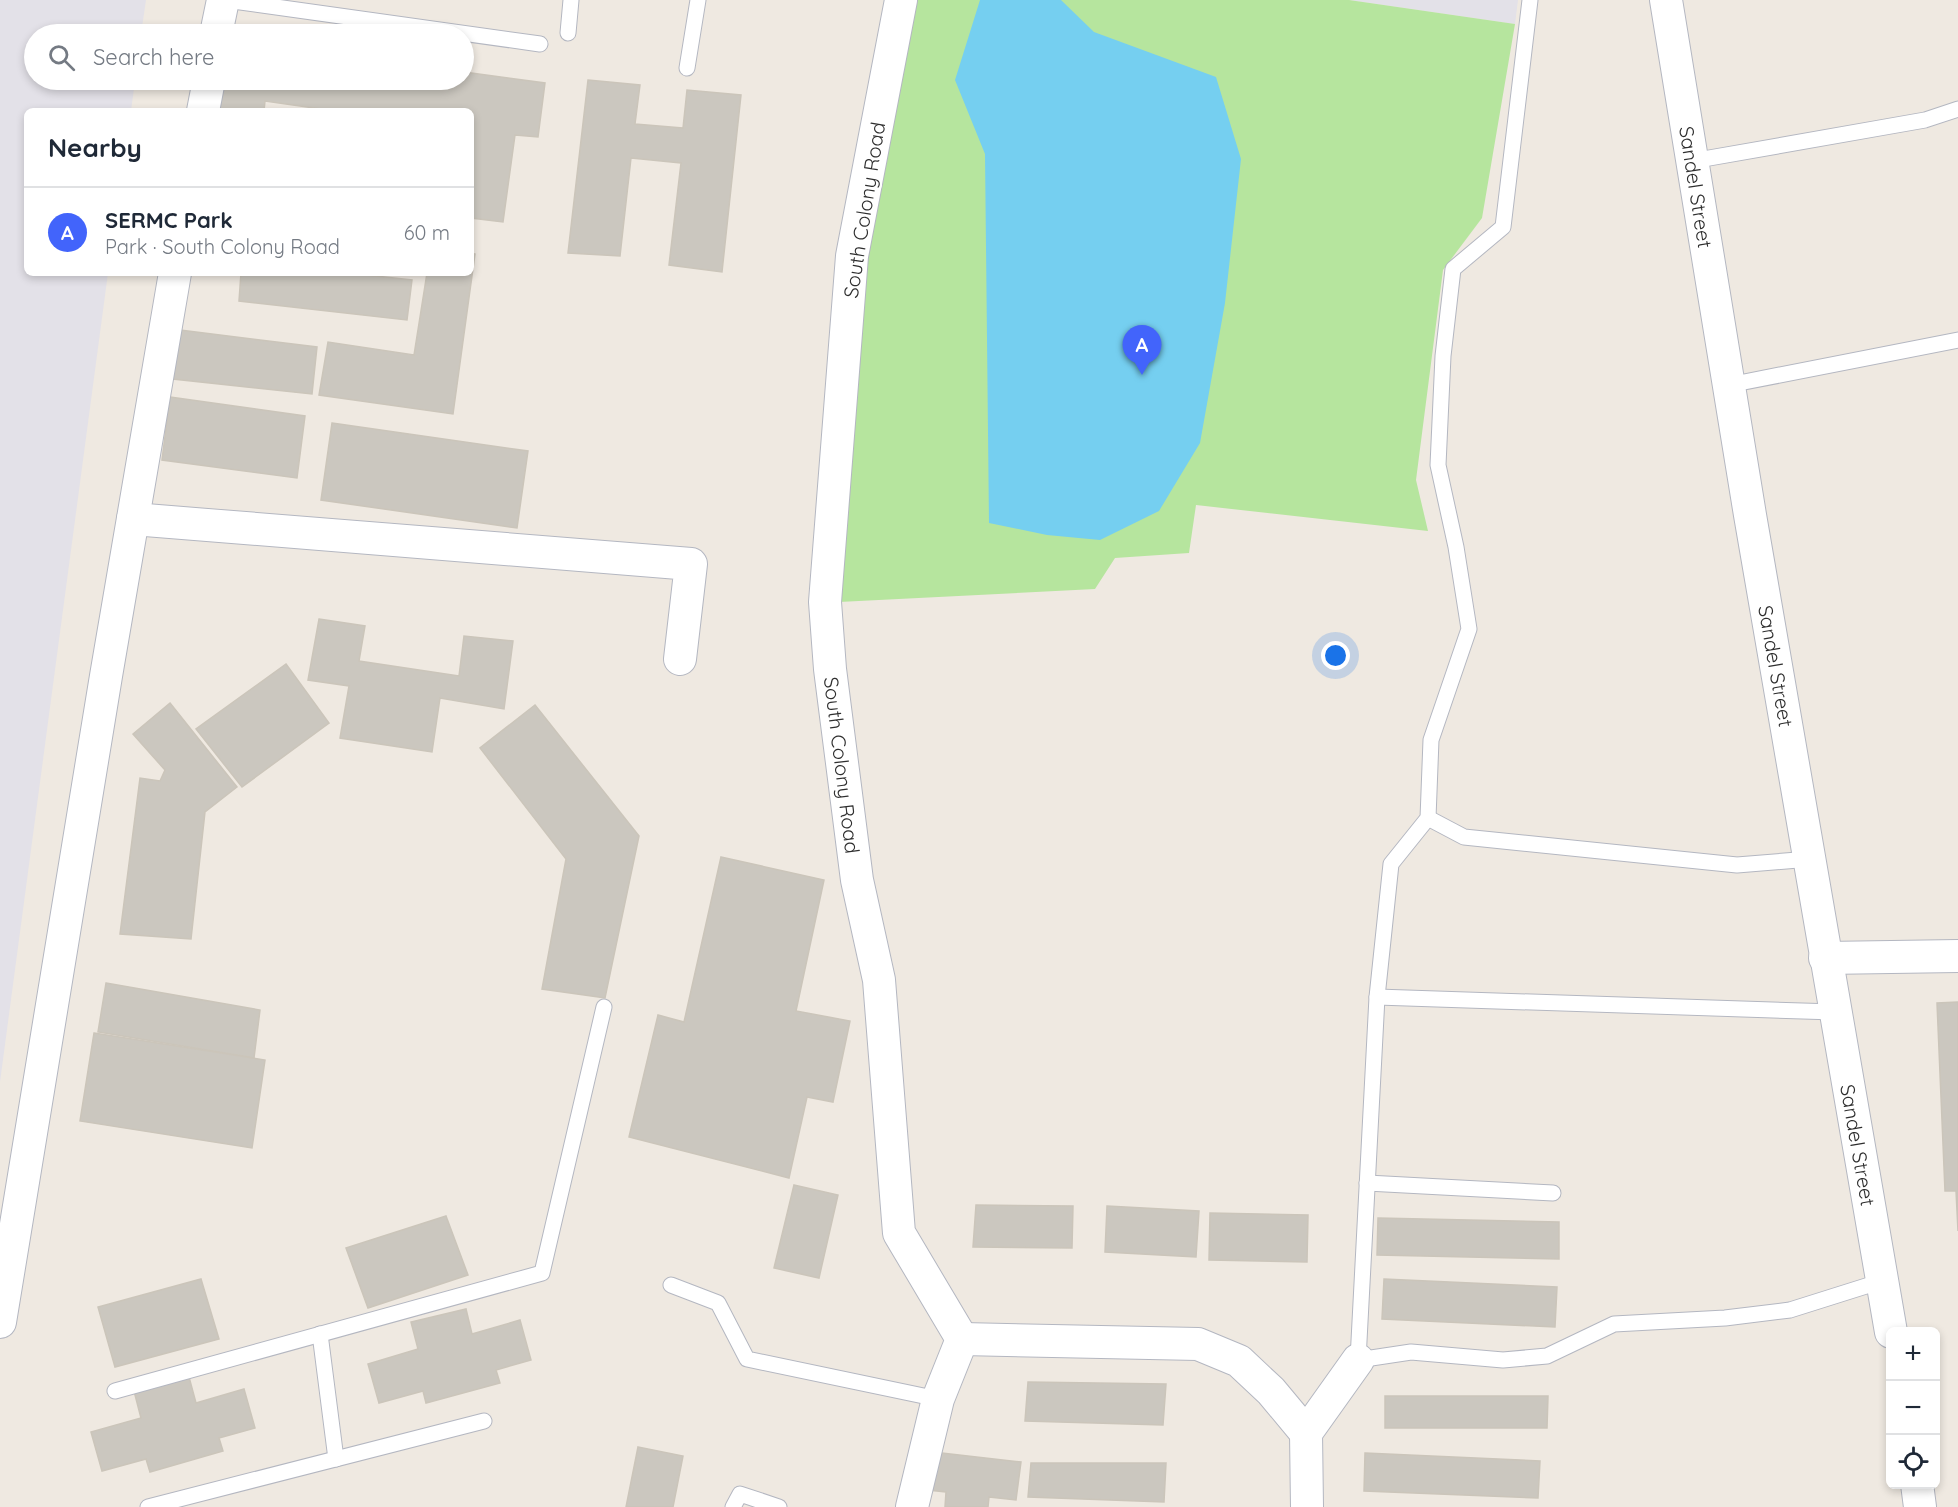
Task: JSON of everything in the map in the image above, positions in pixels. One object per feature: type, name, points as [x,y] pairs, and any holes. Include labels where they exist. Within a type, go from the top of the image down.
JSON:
[{"type":"street","points":[[218,24],[224,0]]},
{"type":"street","name":"South Colony Road","points":[[901,0],[852,256],[825,602],[830,669],[857,880],[879,980],[899,1233],[962,1339]]},
{"type":"street","name":"Sandel Street","points":[[1666,0],[1825,958],[1890,1327]]},
{"type":"street","points":[[203,108],[206,90]]},
{"type":"street","points":[[0,1322],[174,276]]},
{"type":"street","points":[[133,519],[692,564],[680,659]]},
{"type":"street","points":[[1825,958],[1958,956]]},
{"type":"street","points":[[912,1507],[938,1400],[962,1339],[1198,1344],[1239,1361],[1271,1391],[1306,1433]]},
{"type":"street","points":[[1307,1507],[1306,1433],[1358,1360]]},
{"type":"street","points":[[1918,1489],[1920,1507]]},
{"type":"lane","points":[[224,0],[396,24]]},
{"type":"lane","points":[[568,33],[571,0]]},
{"type":"lane","points":[[687,69],[698,0]]},
{"type":"lane","points":[[1530,0],[1503,227],[1453,269],[1443,356],[1438,465],[1456,547],[1468,629],[1431,740],[1428,818],[1390,864],[1377,997],[1358,1360],[1411,1352],[1503,1360],[1547,1356],[1614,1324],[1725,1318],[1790,1310],[1882,1281]]},
{"type":"lane","points":[[474,35],[540,44]]},
{"type":"lane","points":[[1692,161],[1925,120],[1958,110]]},
{"type":"lane","points":[[1729,385],[1958,340]]},
{"type":"lane","points":[[1428,818],[1464,837],[1737,865],[1810,859]]},
{"type":"lane","points":[[1377,997],[1835,1012]]},
{"type":"lane","points":[[115,1391],[542,1273],[604,1006]]},
{"type":"lane","points":[[1367,1183],[1553,1193]]},
{"type":"lane","points":[[671,1285],[718,1303],[747,1359],[938,1400]]},
{"type":"lane","points":[[320,1334],[336,1459]]},
{"type":"lane","points":[[148,1507],[484,1421]]},
{"type":"lane","points":[[733,1507],[740,1494],[779,1507]]},
{"type":"shaded area","points":[[0,0],[146,0],[142,24],[24,24],[24,90],[134,90],[131,108],[24,108],[24,276],[108,276],[0,1082]]},
{"type":"shaded area","points":[[1349,0],[1518,0],[1515,24]]},
{"type":"green space","points":[[911,0],[1349,0],[1515,24],[1482,218],[1443,270],[1416,480],[1428,531],[1196,505],[1189,553],[1115,558],[1095,589],[839,602],[863,262]]},
{"type":"water","points":[[980,0],[1061,0],[1094,32],[1216,77],[1241,159],[1225,303],[1200,443],[1159,511],[1100,540],[1047,535],[989,523],[985,154],[955,80]]},
{"type":"building","points":[[474,73],[545,83],[538,137],[515,135],[503,222],[474,218],[474,108],[314,108],[265,101],[264,108],[219,108],[222,90],[474,90]]},
{"type":"building","points":[[588,80],[640,85],[635,124],[683,128],[687,90],[741,95],[722,272],[669,265],[681,163],[631,158],[620,256],[568,253]]},
{"type":"building","points":[[241,276],[375,276],[412,280],[407,320],[239,301]]},
{"type":"building","points":[[427,276],[472,276],[453,414],[319,395],[328,342],[414,355]]},
{"type":"building","points":[[180,330],[317,347],[312,394],[173,379]]},
{"type":"building","points":[[170,397],[305,416],[297,478],[162,460]]},
{"type":"building","points":[[332,423],[528,451],[517,528],[321,500]]},
{"type":"building","points":[[319,619],[365,626],[359,661],[459,676],[464,636],[513,641],[504,709],[440,698],[432,752],[340,738],[349,686],[308,680]]},
{"type":"building","points":[[286,664],[329,723],[242,787],[196,729]]},
{"type":"building","points":[[170,703],[237,787],[205,812],[191,939],[120,934],[140,778],[160,781],[165,770],[133,734]]},
{"type":"building","points":[[535,705],[639,836],[605,998],[542,989],[566,859],[480,748]]},
{"type":"building","points":[[721,857],[824,880],[796,1011],[850,1021],[833,1102],[807,1097],[789,1178],[629,1137],[658,1015],[684,1022]]},
{"type":"building","points":[[106,983],[260,1010],[254,1058],[98,1032]]},
{"type":"building","points":[[1958,1002],[1958,1231],[1956,1191],[1945,1191],[1937,1003]]},
{"type":"building","points":[[94,1033],[265,1060],[252,1148],[80,1121]]},
{"type":"building","points":[[794,1185],[838,1195],[819,1278],[774,1268]]},
{"type":"building","points":[[976,1205],[1073,1206],[1072,1248],[973,1247]]},
{"type":"building","points":[[1107,1206],[1199,1211],[1196,1257],[1105,1252]]},
{"type":"building","points":[[1210,1213],[1308,1215],[1307,1262],[1209,1260]]},
{"type":"building","points":[[446,1216],[468,1275],[368,1308],[346,1248]]},
{"type":"building","points":[[1378,1218],[1559,1222],[1559,1259],[1377,1255]]},
{"type":"building","points":[[201,1279],[219,1339],[115,1367],[98,1307]]},
{"type":"building","points":[[1384,1279],[1557,1287],[1555,1327],[1382,1319]]},
{"type":"building","points":[[466,1309],[472,1334],[520,1320],[531,1360],[496,1370],[500,1383],[426,1403],[423,1391],[379,1403],[368,1364],[418,1349],[411,1322]]},
{"type":"building","points":[[189,1377],[196,1403],[244,1389],[255,1428],[219,1438],[223,1451],[150,1472],[146,1459],[102,1471],[91,1432],[141,1418],[134,1391]]},
{"type":"building","points":[[1028,1382],[1166,1384],[1163,1425],[1025,1421]]},
{"type":"building","points":[[1385,1396],[1548,1396],[1547,1428],[1385,1428]]},
{"type":"building","points":[[638,1447],[683,1456],[673,1507],[626,1507]]},
{"type":"building","points":[[933,1452],[1021,1462],[1016,1500],[989,1497],[988,1507],[945,1507],[946,1492],[928,1490]]},
{"type":"building","points":[[1365,1453],[1540,1461],[1538,1498],[1364,1491]]},
{"type":"building","points":[[1031,1463],[1166,1463],[1164,1502],[1028,1497]]},
{"type":"place","name":"SERMC Park","points":[[1142,375]]}]
